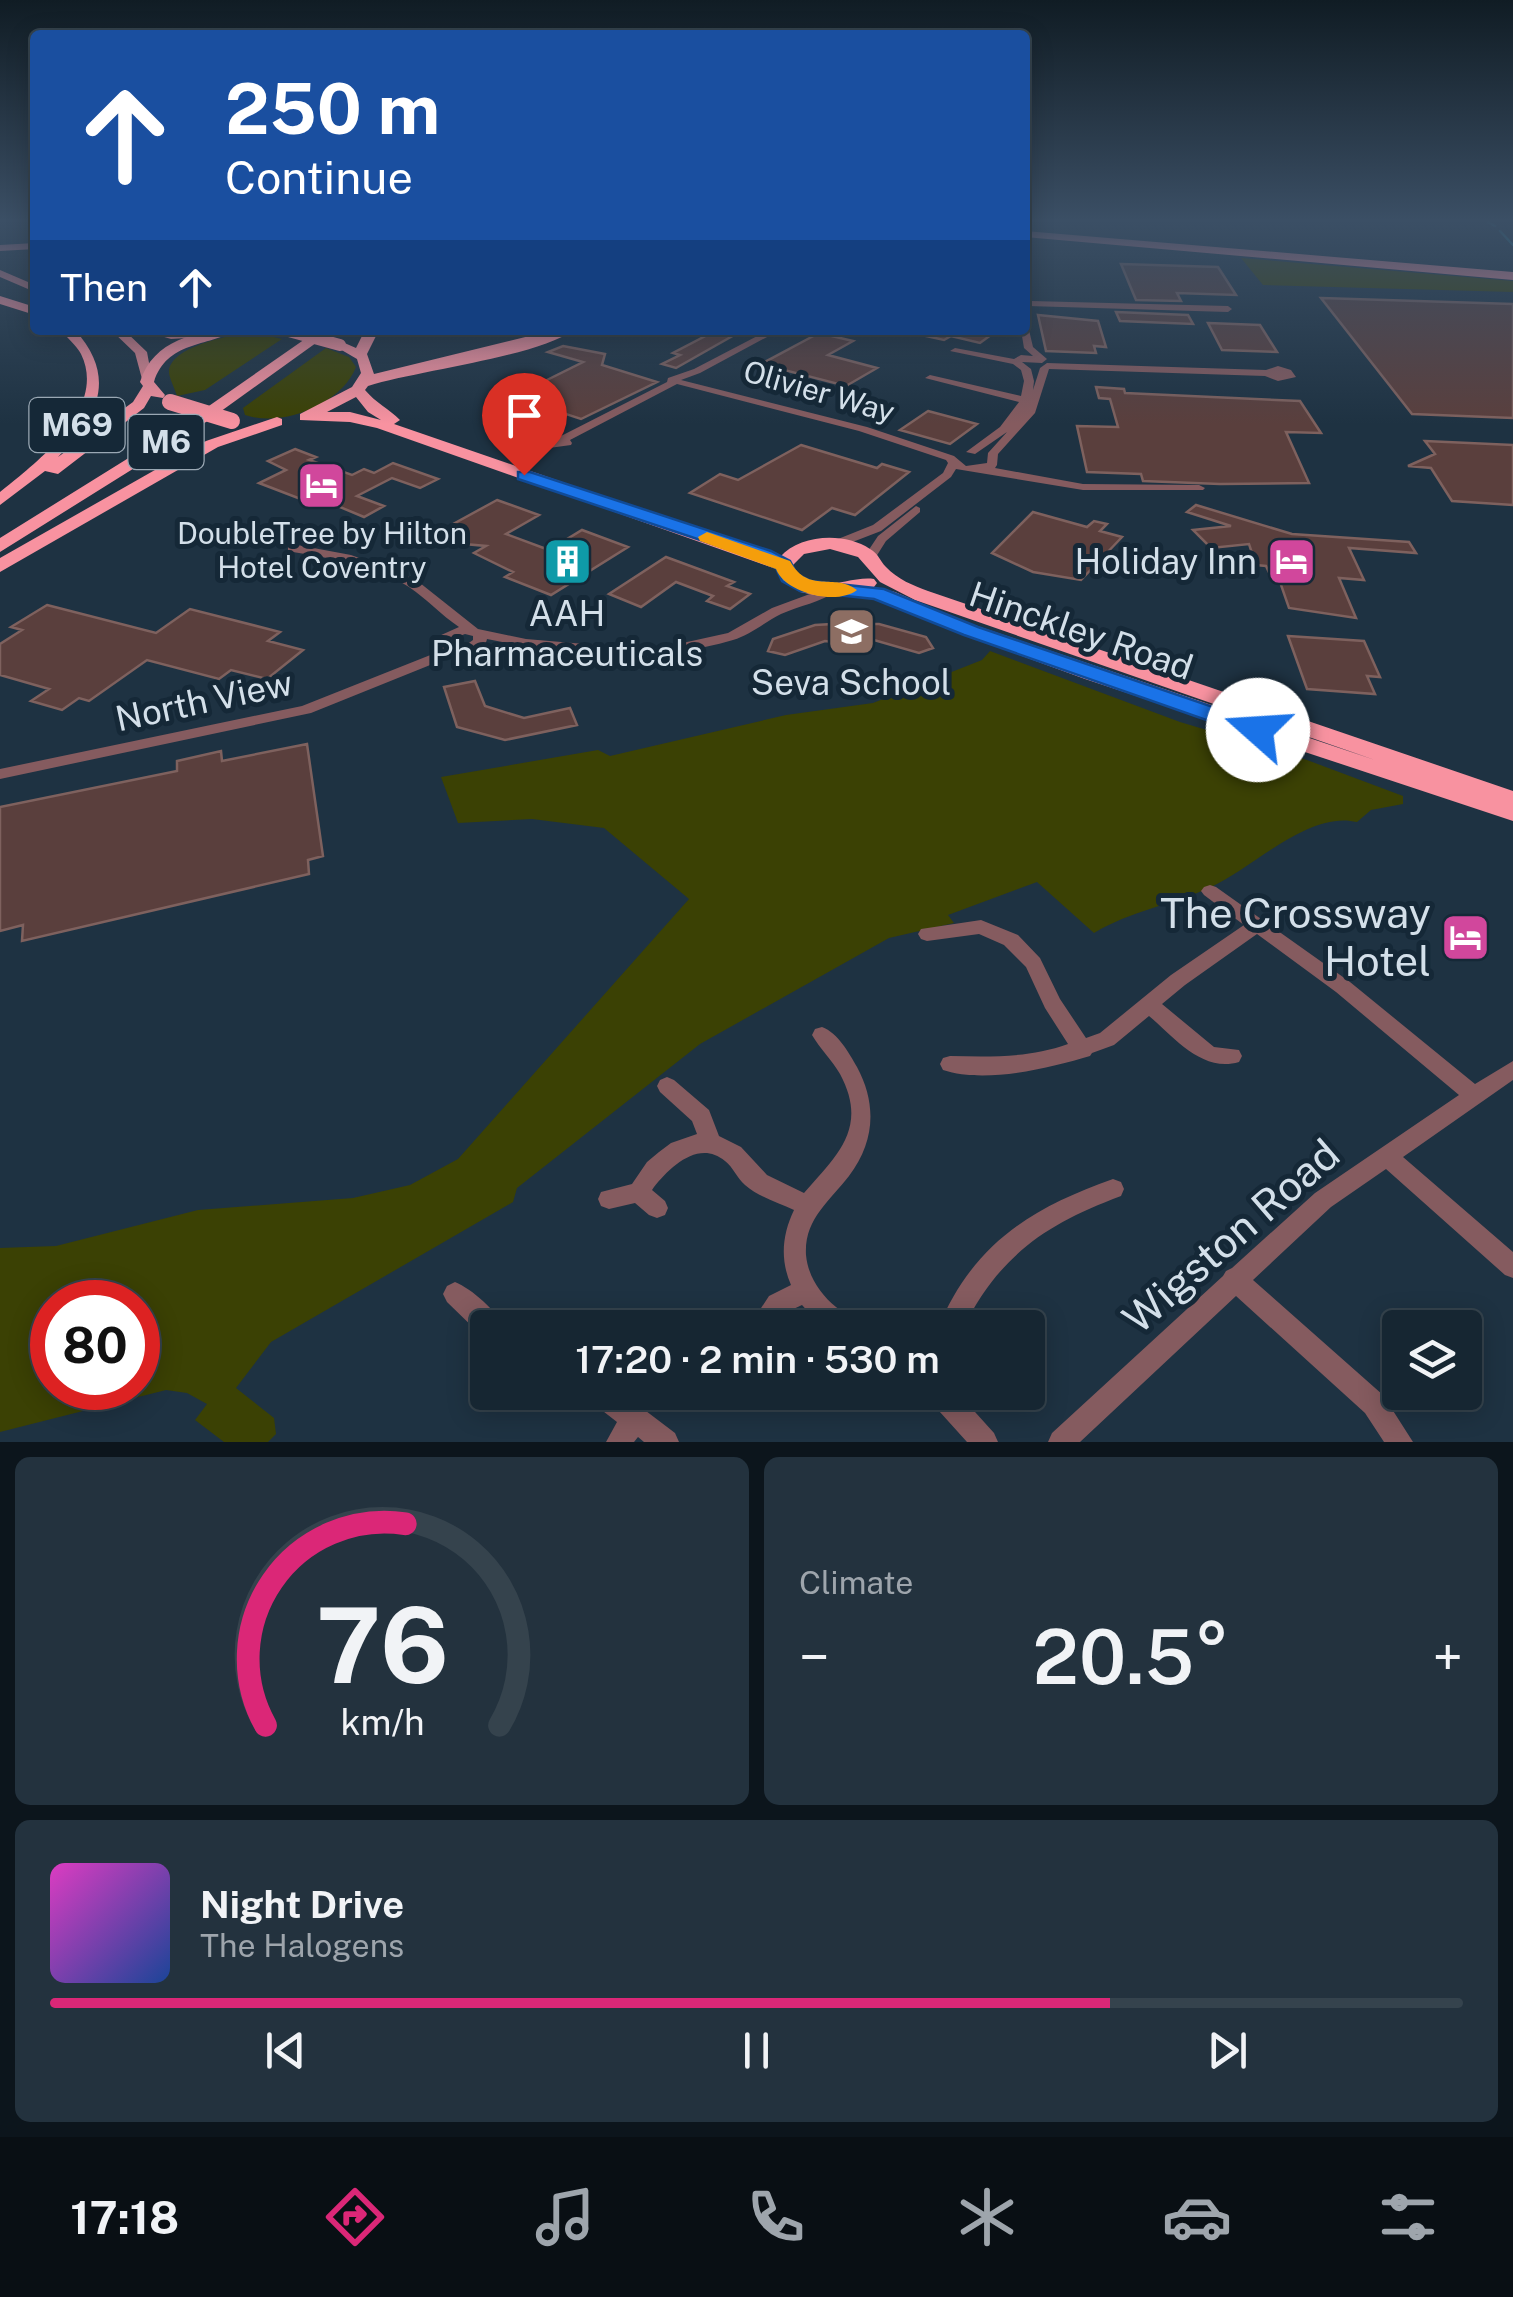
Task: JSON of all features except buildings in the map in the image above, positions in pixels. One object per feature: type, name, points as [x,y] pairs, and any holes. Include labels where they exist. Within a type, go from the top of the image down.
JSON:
[{"type":"highway","points":[[0,297],[30,302]]},
{"type":"highway","points":[[0,297],[30,309]]},
{"type":"highway","name":"M69","points":[[0,502],[57,450],[88,404],[94,367],[72,335]]},
{"type":"highway","points":[[0,502],[140,406],[155,362],[168,352],[213,335]]},
{"type":"highway","points":[[303,335],[392,362],[485,351],[534,335]]},
{"type":"highway","name":"M6","points":[[0,531],[182,419],[305,335]]},
{"type":"highway","name":"M6","points":[[0,546],[186,430],[320,335]]},
{"type":"highway","points":[[370,335],[362,356],[368,373],[362,386],[372,409],[383,416],[748,539],[810,547]]},
{"type":"highway","points":[[305,417],[392,373],[503,352],[552,335]]},
{"type":"highway","points":[[148,382],[170,402],[232,421],[277,422]]},
{"type":"highway","points":[[0,566],[212,444],[277,422],[305,417],[350,417],[382,425],[788,573],[790,554],[837,544]]},
{"type":"highway","name":"Hinckley Road","points":[[837,544],[873,563],[900,586],[936,601],[1513,800]]},
{"type":"highway","points":[[842,590],[868,583],[873,563]]},
{"type":"highway","name":"Hinckley Road","points":[[788,573],[842,590],[888,596],[952,624],[1110,680],[1513,815]]},
{"type":"main road","points":[[122,335],[141,352],[148,382]]},
{"type":"street","points":[[1030,303],[1228,309]]},
{"type":"street","points":[[537,436],[557,440],[767,335]]},
{"type":"street","points":[[1026,335],[1029,348],[1045,364]]},
{"type":"street","points":[[1021,363],[1029,348]]},
{"type":"street","points":[[955,350],[1021,363],[1267,373]]},
{"type":"street","points":[[837,544],[877,528],[947,475],[959,457],[999,434],[1024,400],[1030,378],[1021,363]]},
{"type":"street","points":[[873,563],[882,539],[959,478],[986,465],[1030,413],[1045,364]]},
{"type":"street","name":"Olivier Way","points":[[687,378],[959,457]]},
{"type":"street","points":[[930,378],[1024,400]]},
{"type":"street","points":[[959,457],[986,465]]},
{"type":"street","points":[[959,457],[1083,487],[1200,488]]},
{"type":"street","points":[[292,548],[380,568],[430,597],[476,637]]},
{"type":"street","points":[[777,611],[788,573]]},
{"type":"street","name":"North View","points":[[0,774],[256,724],[346,697],[416,666],[448,643],[476,637],[620,651],[669,650],[732,636],[777,611],[842,590]]},
{"type":"street","points":[[445,614],[448,643]]},
{"type":"street","points":[[1210,891],[1343,987],[1475,1096]]},
{"type":"street","points":[[950,1064],[997,1066],[1040,1062],[1083,1050],[1107,1039],[1194,968],[1257,925]]},
{"type":"street","points":[[927,934],[981,927],[1011,940],[1032,963],[1052,1004],[1083,1050]]},
{"type":"street","points":[[1150,1005],[1209,1063],[1232,1056]]},
{"type":"street","points":[[820,1310],[806,1291],[794,1262],[796,1232],[808,1206],[847,1160],[861,1128],[857,1085],[842,1057],[822,1035]]},
{"type":"street","name":"Wigston Road","points":[[1061,1442],[1323,1200],[1513,1069]]},
{"type":"street","points":[[667,1086],[701,1116],[711,1146]]},
{"type":"street","points":[[609,1199],[648,1200],[658,1161],[676,1151],[711,1146],[733,1154],[755,1180],[808,1206]]},
{"type":"street","points":[[1388,1157],[1513,1267]]},
{"type":"street","points":[[959,1310],[971,1286],[1009,1245],[1063,1205],[1114,1189]]},
{"type":"street","points":[[1234,1279],[1374,1404],[1400,1442]]},
{"type":"street","points":[[774,1310],[806,1291]]},
{"type":"street","points":[[454,1294],[472,1310]]},
{"type":"street","points":[[624,1410],[666,1442]]},
{"type":"street","points":[[956,1410],[985,1442]]},
{"type":"street","points":[[619,1442],[635,1418]]},
{"type":"green space","points":[[1416,289],[1513,289],[1513,292]]},
{"type":"green space","points":[[231,336],[282,339],[205,390],[177,396],[169,373],[179,356]]},
{"type":"green space","points":[[326,348],[349,357],[356,367],[338,392],[293,415],[245,415],[243,408]]},
{"type":"green space","points":[[990,651],[1180,722],[1307,760],[1403,796],[1403,804],[1371,810],[1357,822],[1320,824],[1211,887],[1094,933],[1037,882],[948,915],[954,923],[889,938],[700,1044],[517,1188],[513,1202],[271,1342],[236,1388],[274,1418],[276,1434],[268,1442],[224,1442],[195,1420],[207,1404],[187,1393],[160,1392],[160,1280],[30,1280],[30,1410],[87,1410],[0,1432],[0,1248],[56,1246],[198,1210],[353,1198],[410,1185],[458,1159],[689,899],[604,828],[532,819],[458,823],[441,777],[598,750],[610,756],[786,715],[873,703],[982,660]]},
{"type":"slow traffic","points":[[707,537],[784,565],[793,581],[816,589],[847,590]]},
{"type":"place","name":"DoubleTree by Hilton Hotel Coventry","points":[[322,485]]},
{"type":"place","name":"AAH Pharmaceuticals","points":[[567,562]]},
{"type":"place","name":"Holiday Inn","points":[[1292,562]]},
{"type":"place","name":"Seva School","points":[[851,631]]},
{"type":"place","name":"The Crossway Hotel","points":[[1466,937]]},
{"type":"route","points":[[524,475],[764,555],[784,565],[793,581],[807,586],[878,593],[971,631],[1258,730]]}]
